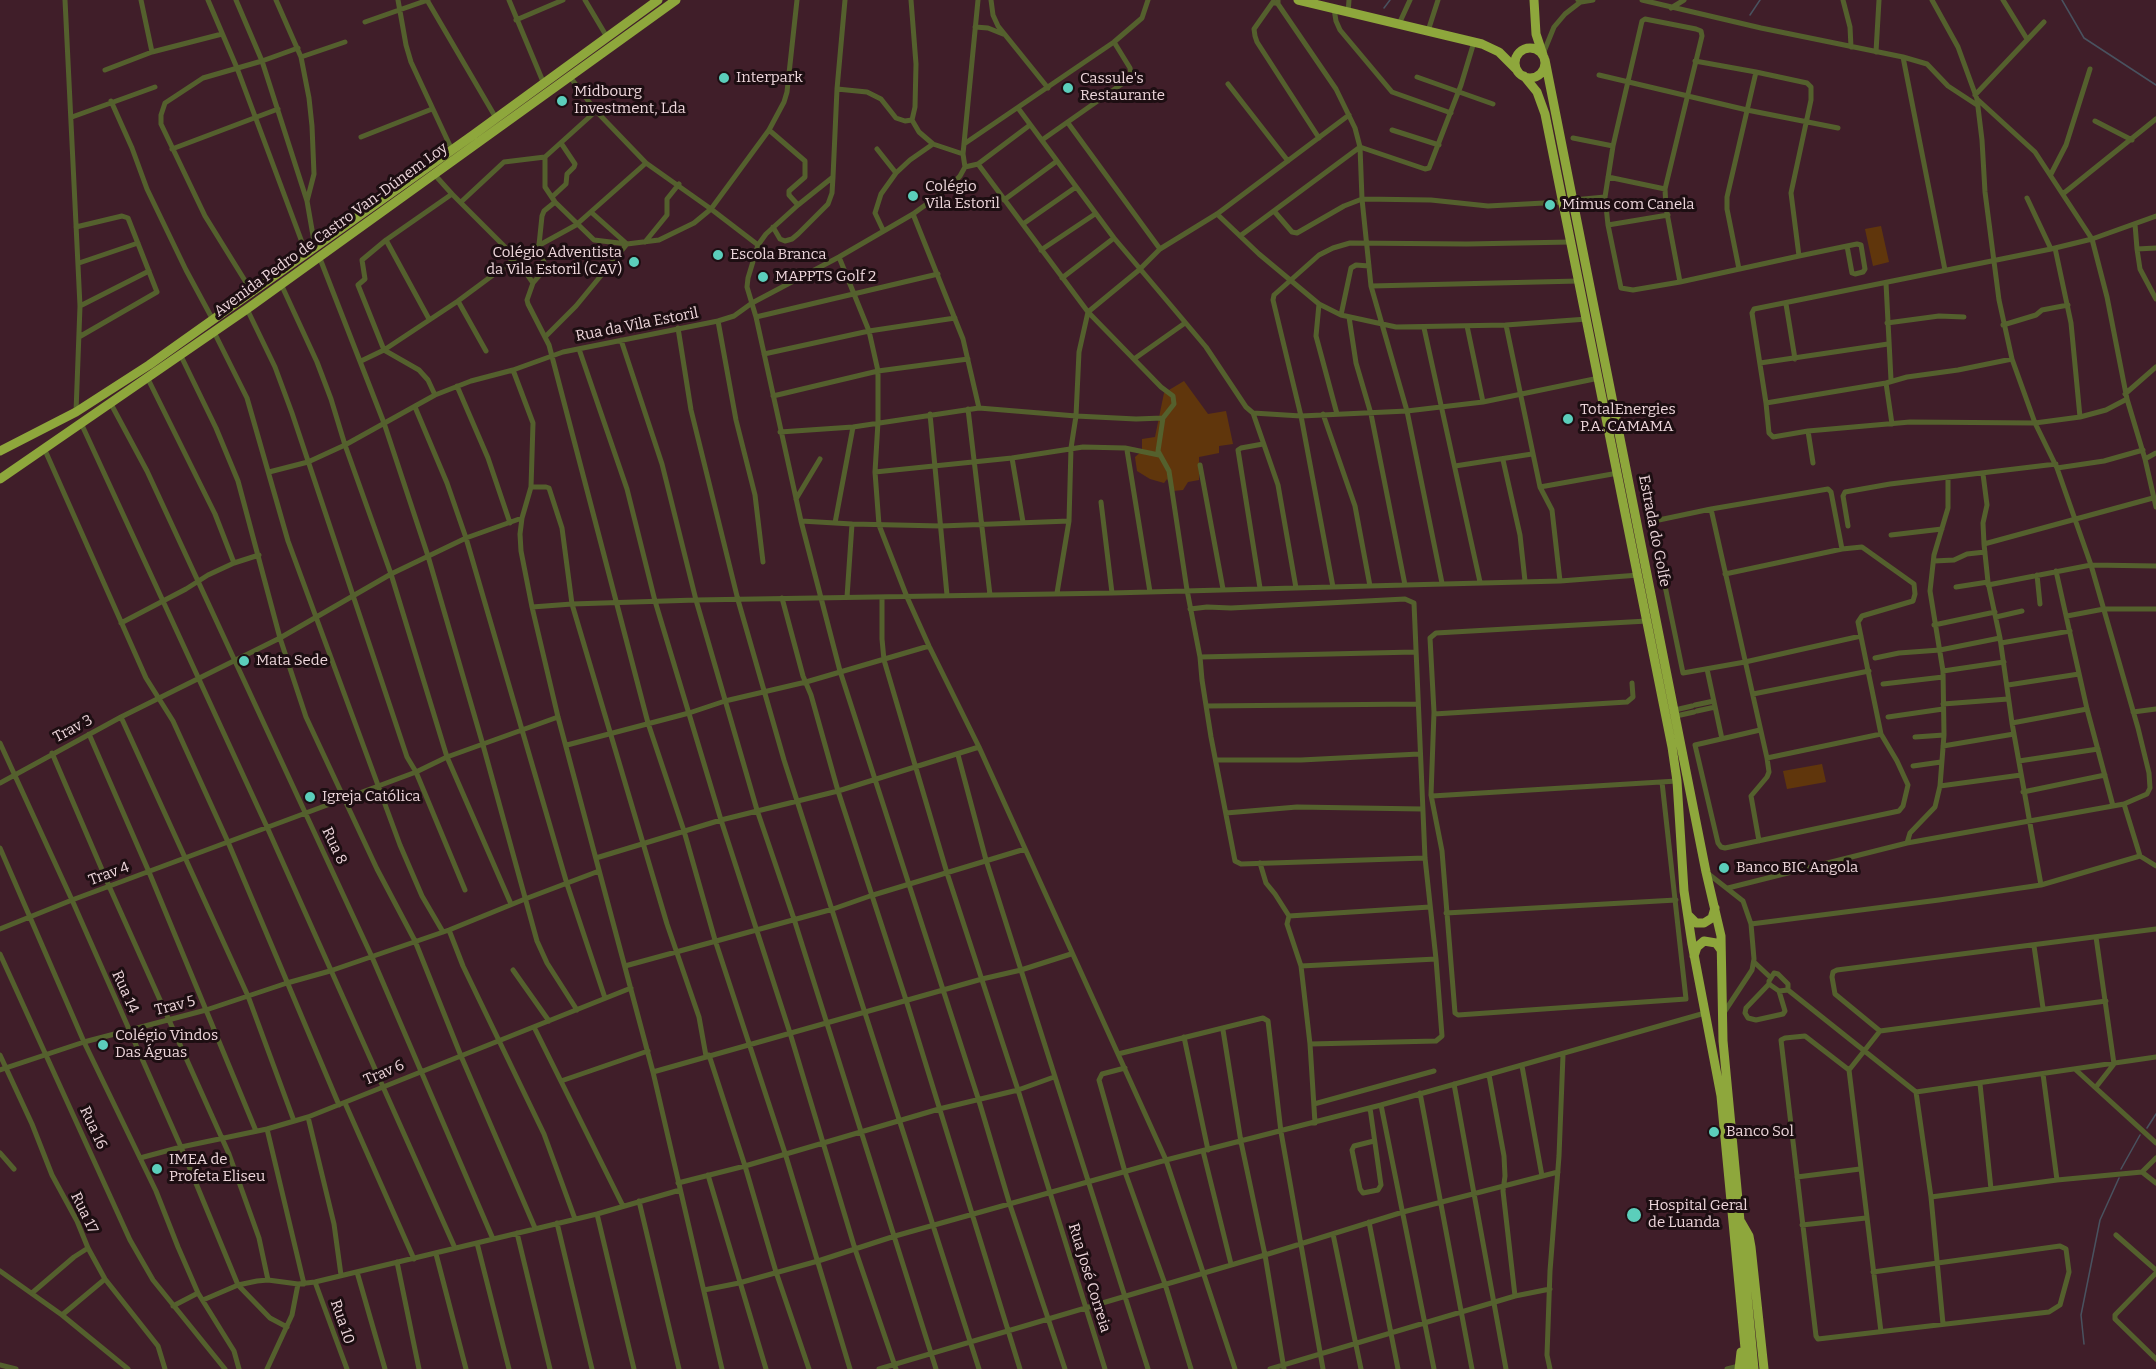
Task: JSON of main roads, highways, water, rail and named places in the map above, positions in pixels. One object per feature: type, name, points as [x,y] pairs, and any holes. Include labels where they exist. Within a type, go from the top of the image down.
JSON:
[{"type":"highway","name":"Avenida Pedro de Castro Van-Dúnem Loy","points":[[0,479],[247,309],[281,284],[313,252],[658,0]]},
{"type":"highway","name":"Avenida Pedro de Castro Van-Dúnem Loy","points":[[0,451],[76,412],[313,252],[434,174],[676,0]]},
{"type":"highway","name":"Estrada do Golfe","points":[[1298,0],[1474,42],[1500,52],[1537,92],[1545,114],[1567,201],[1675,713],[1706,872],[1720,927],[1722,1012],[1739,1219],[1755,1369]]},
{"type":"highway","name":"Estrada do Golfe","points":[[1534,0],[1536,34],[1544,58],[1567,201],[1571,242],[1668,724],[1677,781],[1684,891],[1694,956],[1717,1067],[1726,1137],[1743,1344],[1737,1368]]},
{"type":"highway","points":[[1525,49],[1535,49],[1544,58],[1541,73],[1533,78],[1520,73],[1515,60],[1517,55],[1525,49]]},
{"type":"highway","points":[[1688,915],[1696,922],[1704,923],[1712,918],[1715,907]]},
{"type":"highway","points":[[1694,956],[1698,945],[1707,941],[1716,943],[1722,952]]},
{"type":"highway","points":[[1739,1219],[1749,1236],[1751,1247],[1764,1369]]},
{"type":"waterway","points":[[1384,8],[1390,0]]},
{"type":"waterway","points":[[1750,15],[1760,0]]},
{"type":"waterway","points":[[2062,0],[2084,38],[2156,85]]},
{"type":"waterway","points":[[2147,1128],[2156,1114]]},
{"type":"waterway","points":[[2121,1169],[2140,1135]]},
{"type":"waterway","points":[[2084,1344],[2081,1315],[2100,1220],[2119,1178]]},
{"type":"place","name":"Interpark","points":[[724,78]]},
{"type":"place","name":"Cassule's Restaurante","points":[[1068,88]]},
{"type":"place","name":"Midbourg Investment, Lda","points":[[562,101]]},
{"type":"place","name":"Colégio Vila Estoril","points":[[913,196]]},
{"type":"place","name":"Mimus com Canela","points":[[1550,205]]},
{"type":"place","name":"Escola Branca","points":[[718,255]]},
{"type":"place","name":"Colégio Adventista da Vila Estoril (CAV)","points":[[634,262]]},
{"type":"place","name":"MAPPTS Golf 2","points":[[763,277]]},
{"type":"place","name":"TotalEnergies P.A. CAMAMA","points":[[1568,419]]},
{"type":"place","name":"Mata Sede","points":[[244,661]]},
{"type":"place","name":"Igreja Católica","points":[[310,797]]},
{"type":"place","name":"Banco BIC Angola","points":[[1724,868]]},
{"type":"place","name":"Colégio Vindos Das Águas","points":[[103,1045]]},
{"type":"place","name":"Banco Sol","points":[[1714,1132]]},
{"type":"place","name":"IMEA de Profeta Eliseu","points":[[157,1169]]},
{"type":"place","name":"Hospital Geral de Luanda","points":[[1634,1215]]}]
